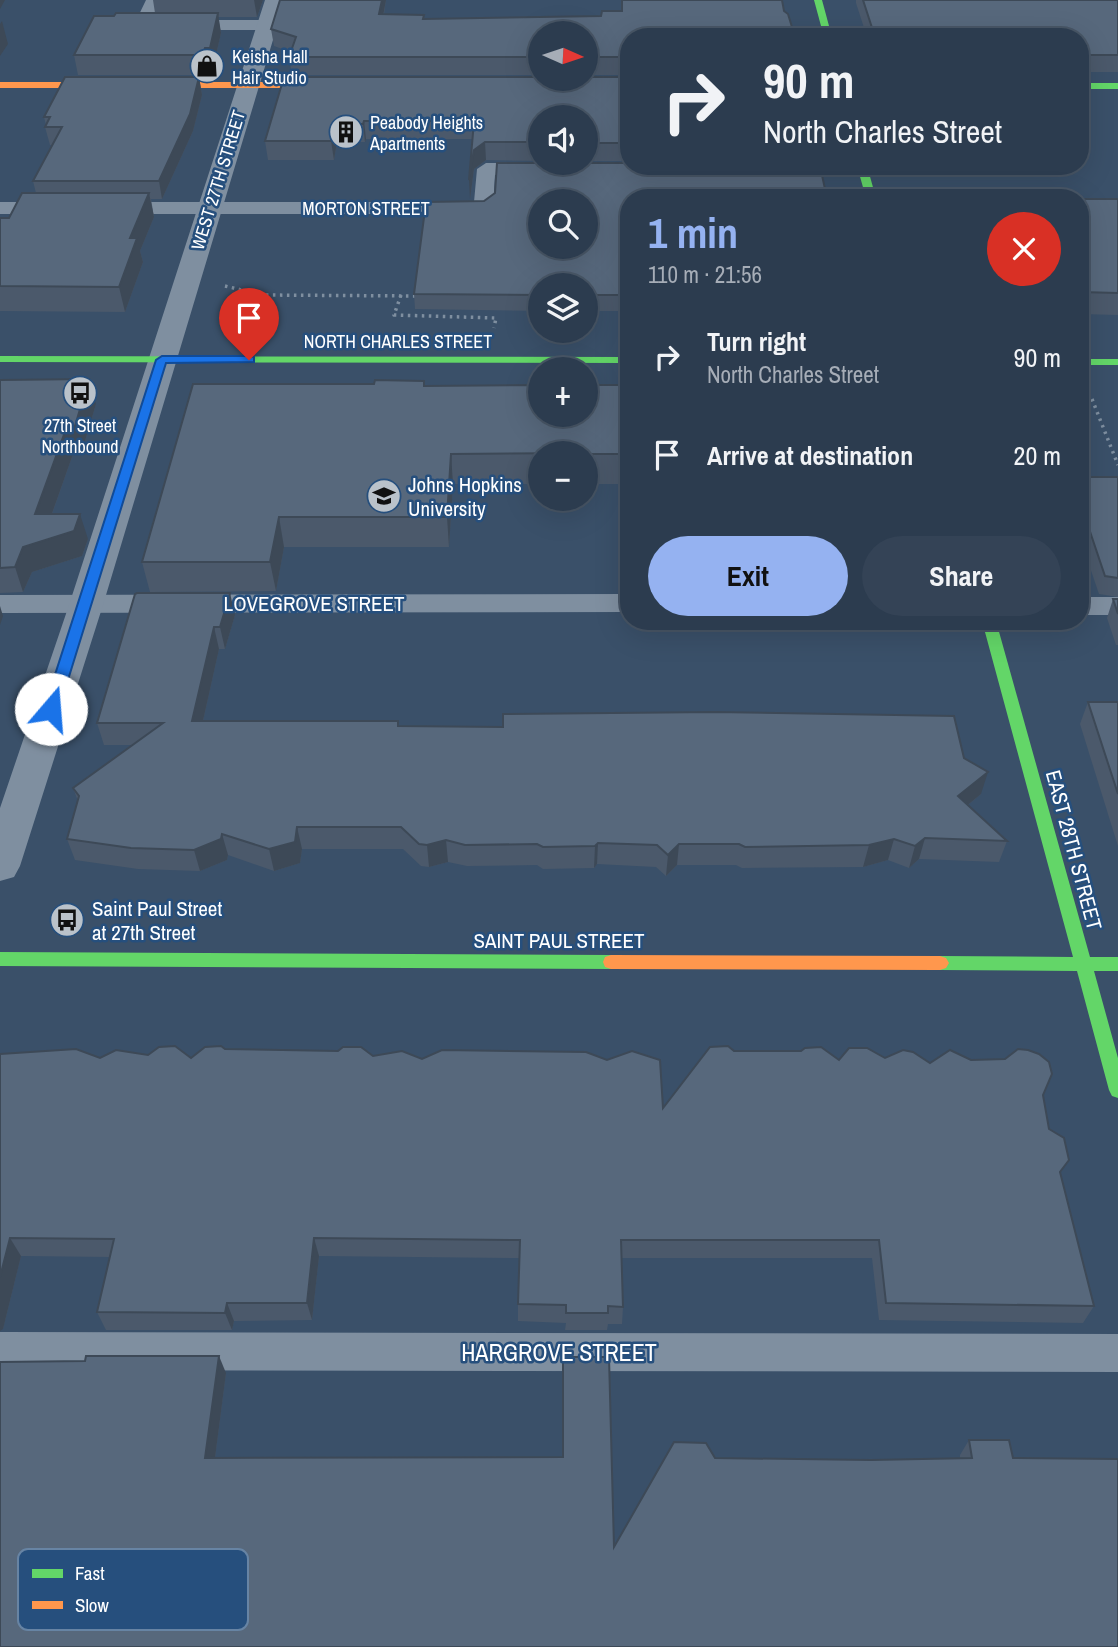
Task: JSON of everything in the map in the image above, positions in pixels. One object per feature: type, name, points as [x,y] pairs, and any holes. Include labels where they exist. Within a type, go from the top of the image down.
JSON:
[{"type":"main road","points":[[818,0],[826,28]]},
{"type":"main road","points":[[0,85],[346,85]]},
{"type":"main road","points":[[1089,86],[1118,86]]},
{"type":"main road","name":"NORTH CHARLES STREET","points":[[0,359],[620,360]]},
{"type":"main road","points":[[1089,362],[1118,362]]},
{"type":"main road","name":"EAST 28TH STREET","points":[[991,630],[1118,1090]]},
{"type":"main road","name":"SAINT PAUL STREET","points":[[0,959],[1118,964]]},
{"type":"street","name":"WEST 27TH STREET","points":[[0,866],[86,605],[275,0]]},
{"type":"lane","points":[[153,0],[142,25],[267,26]]},
{"type":"lane","name":"MORTON STREET","points":[[0,208],[483,208],[486,169],[528,169]]},
{"type":"lane","name":"LOVEGROVE STREET","points":[[0,604],[620,603]]},
{"type":"lane","points":[[1089,606],[1118,606]]},
{"type":"lane","name":"HARGROVE STREET","points":[[0,1351],[1118,1353]]},
{"type":"path","points":[[221,285],[254,295],[429,296]]},
{"type":"path","points":[[401,295],[394,315],[496,318]]},
{"type":"path","points":[[405,329],[406,315]]},
{"type":"path","points":[[417,329],[418,315]]},
{"type":"path","points":[[1092,399],[1118,465]]},
{"type":"building","points":[[280,0],[382,0],[379,14],[424,15],[423,19],[601,16],[602,11],[622,11],[622,0],[782,0],[792,28],[620,28],[620,57],[598,57],[598,21],[528,21],[528,57],[289,57],[296,37],[271,29]]},
{"type":"building","points":[[863,0],[1118,0],[1118,55],[1089,55],[1089,28],[872,28]]},
{"type":"building","points":[[116,13],[218,13],[210,48],[205,48],[203,55],[74,55],[94,16],[114,16]]},
{"type":"building","points":[[65,77],[199,77],[190,114],[159,181],[33,181],[62,127],[45,127],[50,117],[44,117]]},
{"type":"building","points":[[284,77],[528,77],[528,91],[598,91],[598,77],[620,77],[620,143],[598,143],[598,105],[528,105],[528,142],[485,142],[474,150],[469,180],[474,121],[364,121],[363,124],[335,124],[331,141],[265,141]]},
{"type":"building","points":[[497,163],[528,163],[528,175],[598,175],[598,163],[620,163],[620,175],[822,175],[825,189],[620,189],[620,295],[598,295],[598,273],[528,273],[528,295],[414,294],[426,202],[484,201],[495,193]]},
{"type":"building","points":[[22,193],[149,193],[130,238],[137,238],[119,287],[0,286],[0,218],[9,218]]},
{"type":"building","points":[[1089,199],[1118,199],[1118,293],[1089,292]]},
{"type":"building","points":[[89,379],[75,426],[66,429],[35,514],[80,514],[74,531],[23,547],[15,567],[0,568],[0,380]]},
{"type":"building","points":[[375,380],[424,381],[424,386],[528,385],[528,427],[598,427],[598,385],[620,385],[620,454],[598,454],[598,441],[528,441],[528,453],[451,454],[447,517],[279,517],[270,562],[142,562],[193,384],[374,384]]},
{"type":"building","points":[[1089,477],[1118,477],[1118,578],[1105,576],[1089,529]]},
{"type":"building","points":[[137,593],[230,593],[220,627],[214,627],[192,721],[398,721],[398,726],[503,727],[503,714],[715,712],[954,716],[964,758],[988,772],[958,796],[1007,841],[925,838],[915,846],[894,839],[869,845],[745,847],[739,844],[679,844],[668,855],[657,845],[598,843],[595,846],[543,847],[537,844],[465,845],[446,840],[427,845],[419,844],[401,827],[297,827],[295,842],[269,849],[222,834],[221,839],[194,850],[131,848],[67,839],[79,796],[73,788],[163,723],[97,723]]},
{"type":"building","points":[[1113,599],[1118,599],[1118,614]]},
{"type":"building","points":[[1088,702],[1118,702],[1118,794]]},
{"type":"building","points":[[175,1046],[191,1058],[205,1047],[221,1046],[225,1049],[338,1051],[343,1047],[361,1047],[373,1056],[402,1051],[422,1059],[442,1050],[586,1052],[607,1060],[632,1051],[660,1060],[663,1108],[710,1047],[728,1046],[734,1051],[801,1051],[805,1048],[821,1047],[839,1060],[849,1048],[867,1048],[885,1058],[903,1050],[913,1052],[930,1063],[950,1050],[971,1060],[1005,1059],[1018,1049],[1028,1050],[1049,1062],[1052,1074],[1043,1095],[1049,1129],[1064,1138],[1069,1160],[1060,1172],[1094,1306],[886,1303],[879,1240],[621,1240],[623,1307],[608,1306],[608,1313],[566,1313],[566,1305],[518,1304],[520,1240],[314,1238],[307,1303],[227,1303],[225,1313],[97,1312],[114,1239],[10,1238],[0,1277],[0,1054],[76,1049],[100,1058],[116,1050],[148,1055],[159,1047]]},
{"type":"building","points":[[86,1356],[219,1356],[205,1458],[563,1457],[563,1357],[609,1357],[614,1547],[674,1442],[706,1443],[715,1458],[871,1460],[972,1458],[969,1440],[1009,1440],[1013,1458],[1118,1459],[1118,1647],[0,1647],[0,1362],[85,1361]]},
{"type":"traffic: fast","points":[[818,0],[826,28]]},
{"type":"traffic: fast","points":[[1089,86],[1118,86]]},
{"type":"traffic: fast","points":[[865,175],[868,189]]},
{"type":"traffic: fast","points":[[0,359],[620,360]]},
{"type":"traffic: fast","points":[[1089,362],[1118,362]]},
{"type":"traffic: fast","points":[[991,630],[1118,1090]]},
{"type":"traffic: fast","points":[[0,959],[611,962]]},
{"type":"traffic: fast","points":[[940,963],[1118,964]]},
{"type":"traffic: slow","points":[[0,85],[332,85]]},
{"type":"traffic: slow","points":[[611,962],[940,963]]},
{"type":"place","name":"Keisha Hall Hair Studio","points":[[207,66]]},
{"type":"place","name":"Peabody Heights Apartments","points":[[346,132]]},
{"type":"place","name":"27th Street Northbound","points":[[80,393]]},
{"type":"place","name":"Johns Hopkins University","points":[[384,496]]},
{"type":"place","name":"Saint Paul Street at 27th Street","points":[[67,920]]},
{"type":"route","points":[[51,709],[162,360],[249,360]]}]
